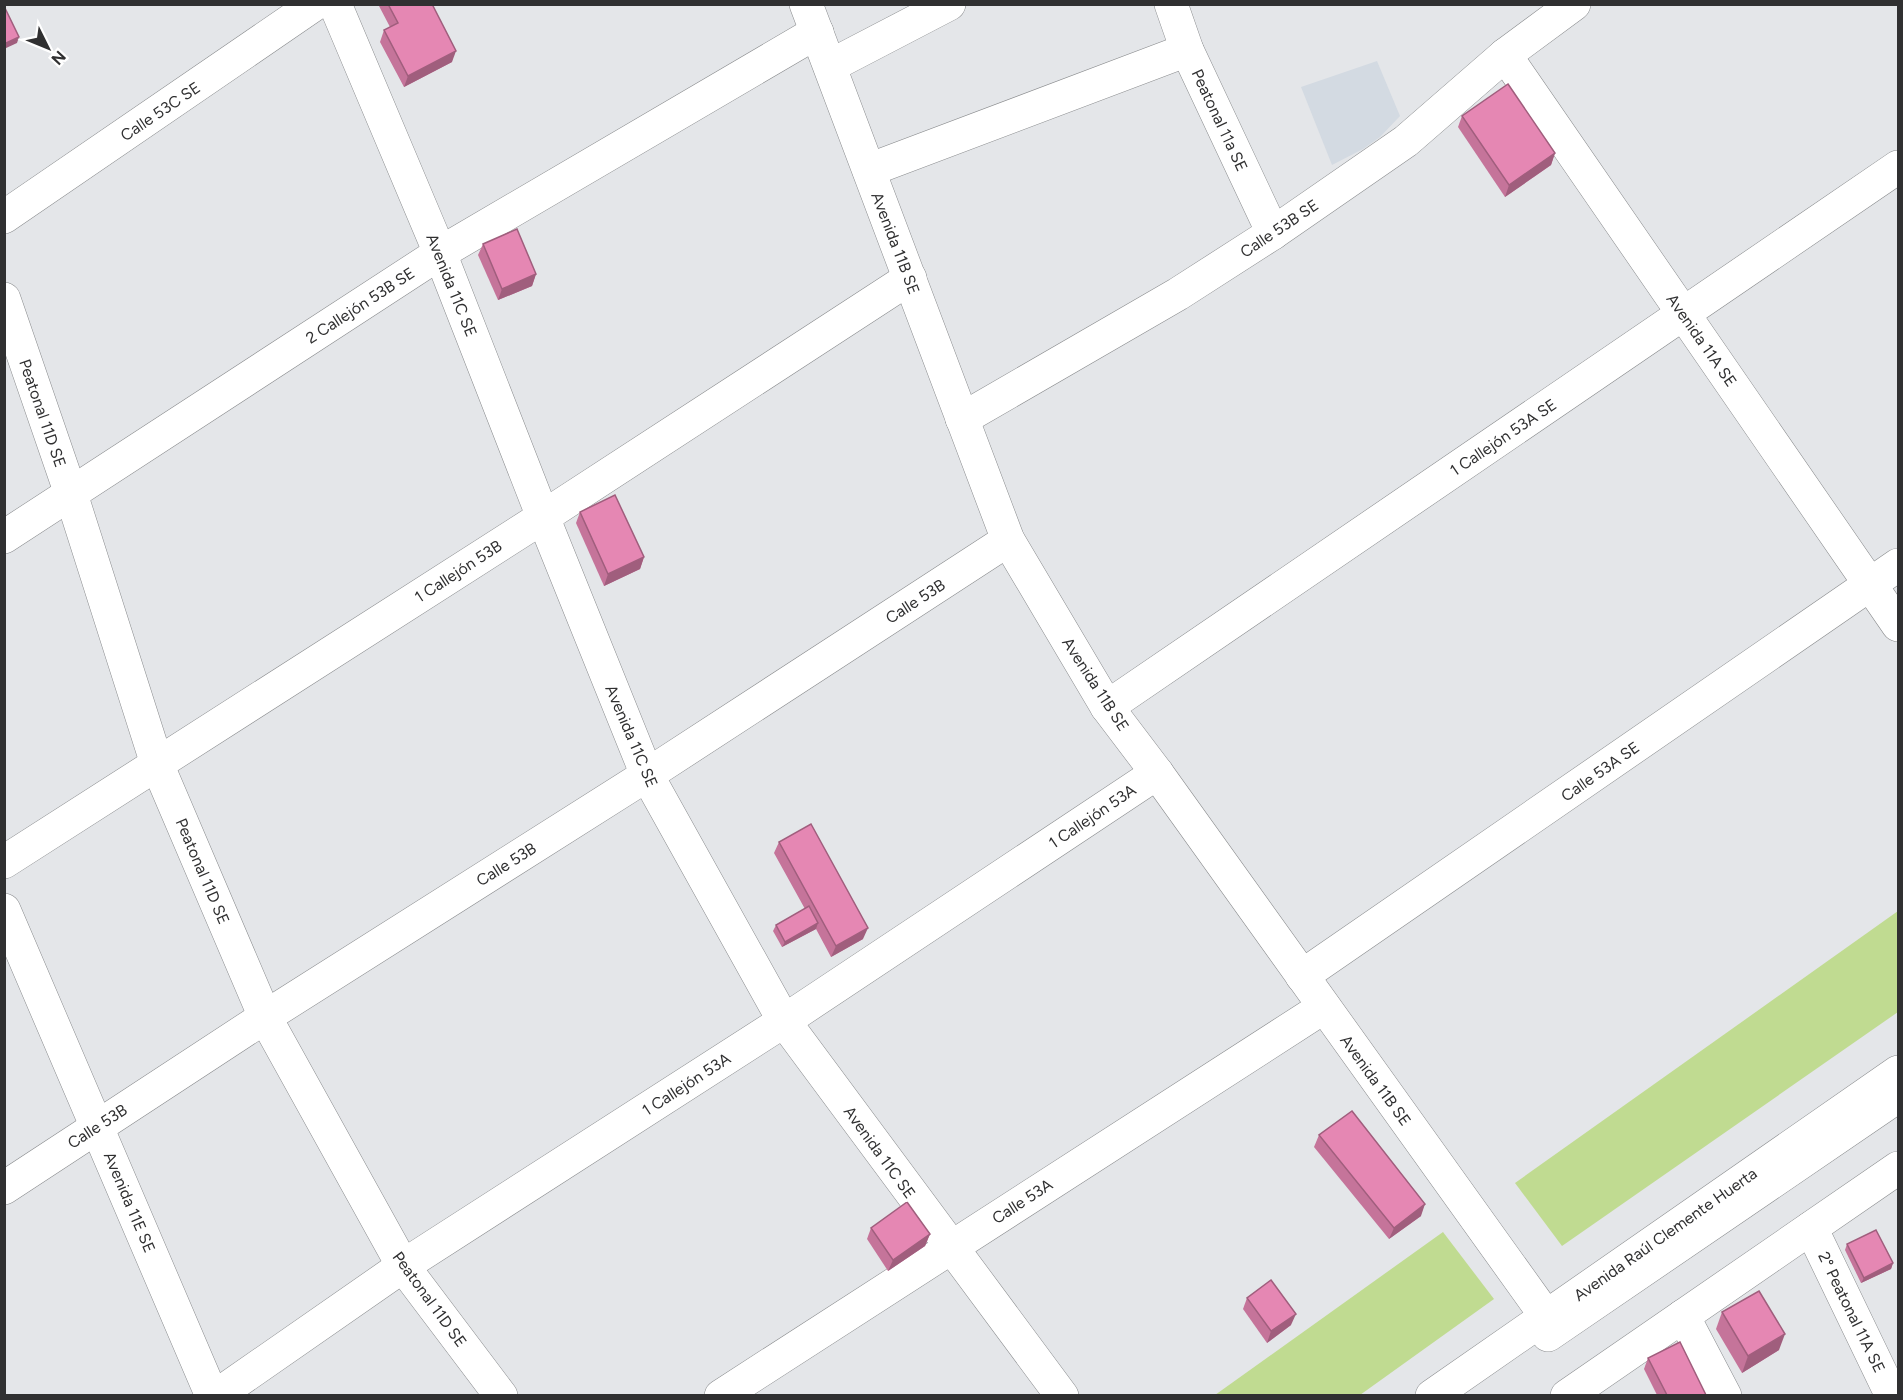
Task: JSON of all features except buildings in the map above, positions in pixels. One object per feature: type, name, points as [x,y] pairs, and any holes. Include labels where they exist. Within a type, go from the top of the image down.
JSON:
[{"type":"street","name":"Calle 53C SE","points":[[4,217],[315,4]]},
{"type":"street","name":"Avenida 11C SE","points":[[334,4],[440,253],[647,775],[784,1021],[1062,1395]]},
{"type":"street","points":[[830,66],[949,4]]},
{"type":"street","name":"Peatonal 11a SE","points":[[1171,4],[1187,50],[1273,233]]},
{"type":"street","name":"Calle 53B SE","points":[[962,419],[1178,294],[1273,233],[1406,141],[1505,55],[1574,4]]},
{"type":"street","name":"2 Callejón 53B SE","points":[[4,537],[440,253],[812,18]]},
{"type":"street","name":"Avenida 11B SE","points":[[812,18],[1008,540],[1107,707],[1157,773],[1546,1316]]},
{"type":"street","points":[[869,170],[1187,50]]},
{"type":"street","name":"Avenida 11A SE","points":[[1505,55],[1899,625]]},
{"type":"street","name":"1 Callejón 53A SE","points":[[1107,707],[1899,167]]},
{"type":"street","name":"1 Callejón 53B","points":[[4,862],[543,517],[910,278]]},
{"type":"street","name":"Peatonal 11D SE","points":[[4,299],[71,494],[157,764],[265,1017],[403,1266],[501,1395]]},
{"type":"street","name":"Calle 53B","points":[[4,1188],[265,1017],[647,775],[1008,540]]},
{"type":"street","name":"Calle 53A SE","points":[[1302,976],[1899,565]]},
{"type":"street","name":"1 Callejón 53A","points":[[214,1395],[403,1266],[784,1021],[1157,773]]},
{"type":"street","name":"Avenida 11E SE","points":[[4,910],[214,1395]]},
{"type":"street","name":"Calle 53A","points":[[721,1395],[1324,1007]]},
{"type":"street","name":"Avenida Raúl Clemente Huerta","points":[[1432,1395],[1899,1072]]},
{"type":"street","points":[[1460,1395],[1899,1096]]},
{"type":"street","points":[[1567,1395],[1899,1168]]},
{"type":"street","name":"2° Peatonal 11A SE","points":[[1811,1228],[1892,1395]]},
{"type":"street","points":[[1683,1316],[1725,1395]]},
{"type":"shaded area","points":[[1377,61],[1400,116],[1380,137],[1332,165],[1301,87]]},
{"type":"green space","points":[[1898,911],[1898,1012],[1562,1246],[1515,1183]]},
{"type":"green space","points":[[1443,1232],[1494,1299],[1360,1395],[1215,1395]]}]
